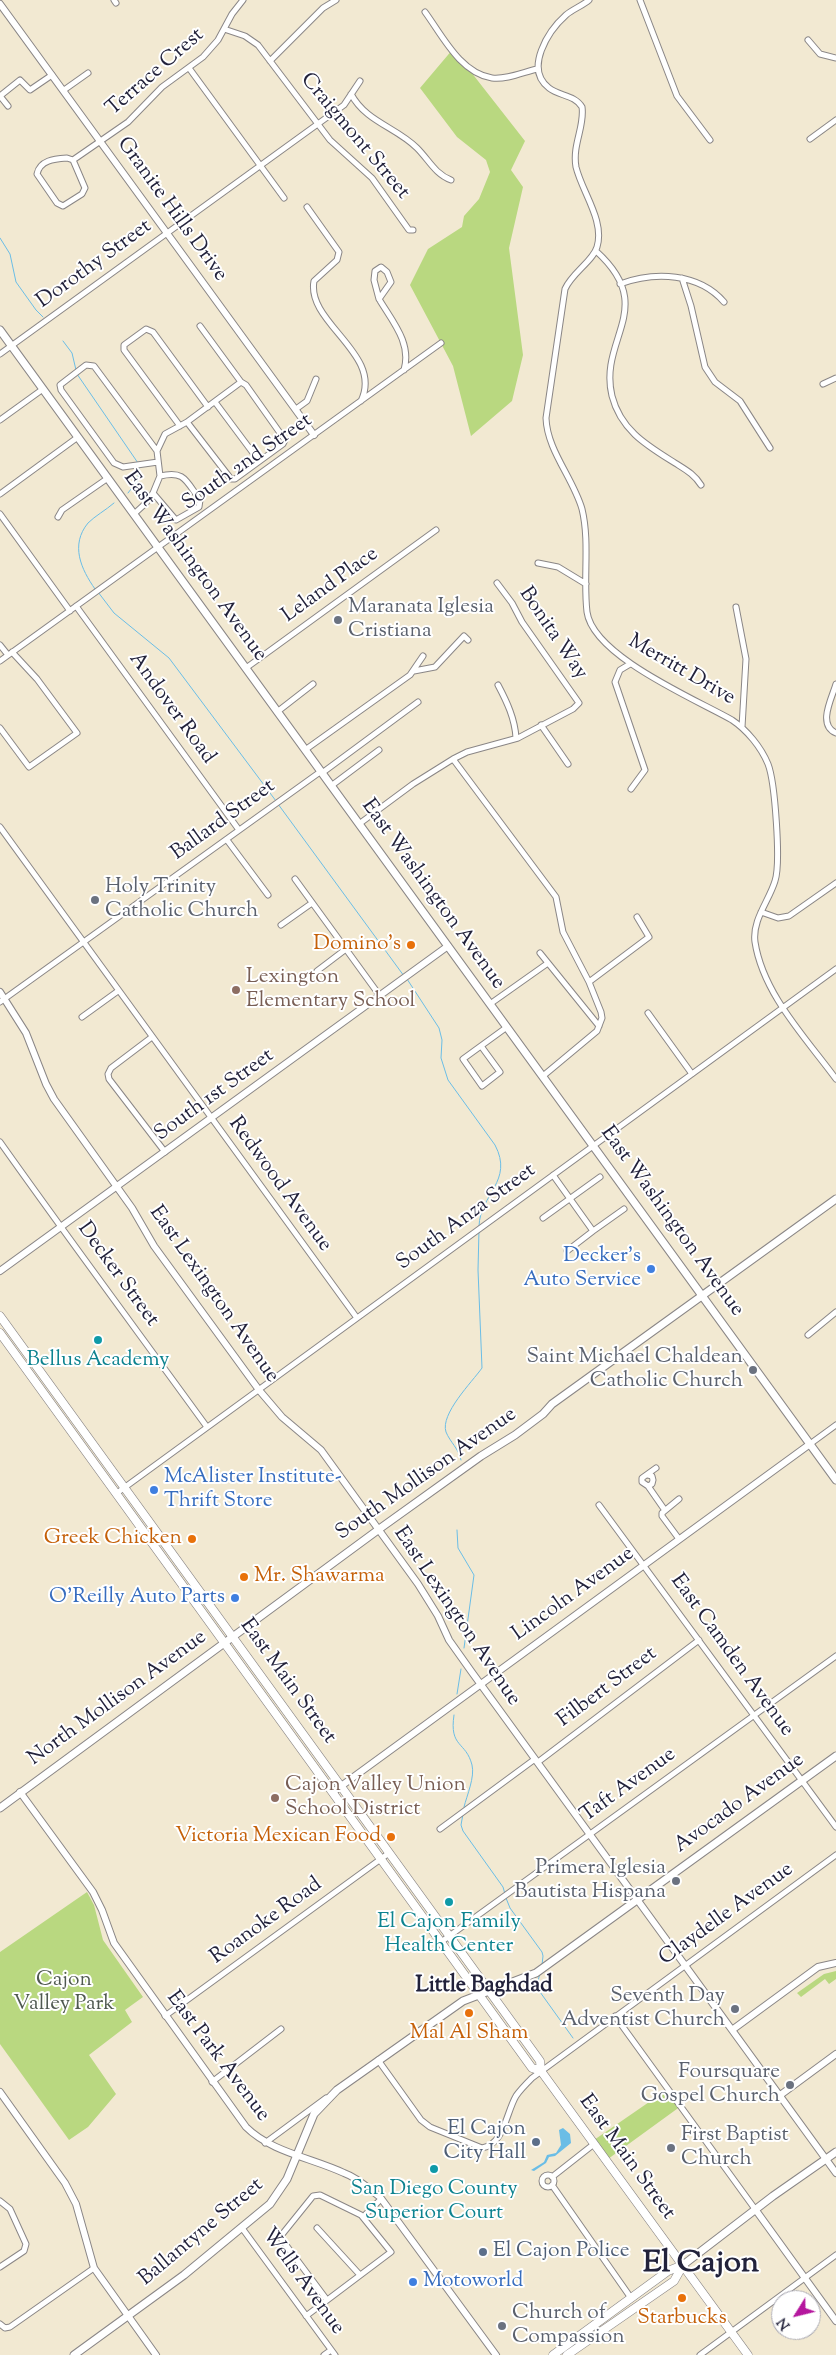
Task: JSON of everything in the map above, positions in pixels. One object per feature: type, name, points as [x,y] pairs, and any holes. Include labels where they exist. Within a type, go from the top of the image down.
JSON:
[{"type":"main road","name":"East Washington Avenue","points":[[0,330],[836,1480]]},
{"type":"main road","name":"South Mollison Avenue","points":[[232,1638],[481,1456],[508,1440],[543,1414],[552,1404],[836,1199]]},
{"type":"main road","name":"East Main Street","points":[[0,1316],[540,2061],[541,2071],[748,2355]]},
{"type":"main road","name":"East Main Street","points":[[0,1333],[532,2068],[541,2071]]},
{"type":"main road","name":"North Mollison Avenue","points":[[0,1808],[232,1638]]},
{"type":"main road","points":[[298,1744],[306,1738]]},
{"type":"main road","name":"Avocado Avenue","points":[[488,1990],[536,1973],[836,1756]]},
{"type":"main road","name":"Ballantyne Street","points":[[74,2355],[128,2316],[242,2228],[270,2204],[280,2191],[298,2154],[314,2114],[337,2090],[459,2004],[488,1990]]},
{"type":"main road","points":[[553,2355],[668,2271],[683,2265],[755,2209],[836,2152]]},
{"type":"main road","points":[[567,2355],[674,2280],[683,2265]]},
{"type":"main road","points":[[627,2314],[632,2305],[631,2298]]},
{"type":"main road","points":[[583,2333],[588,2341]]},
{"type":"street","name":"Terrace Crest","points":[[73,160],[80,157],[128,122],[160,89],[211,50],[232,14],[243,0]]},
{"type":"street","points":[[270,61],[323,8],[336,0]]},
{"type":"street","points":[[589,0],[566,15],[550,35],[538,57],[537,69],[549,88],[577,101],[582,106],[575,159],[583,189],[598,228],[599,242],[596,251],[616,272],[626,307],[624,323],[612,360],[610,376],[614,404],[622,420],[635,436],[695,476],[701,485]]},
{"type":"street","points":[[640,0],[677,96],[710,140]]},
{"type":"street","name":"Granite Hills Drive","points":[[0,4],[314,435]]},
{"type":"street","points":[[425,12],[463,62],[475,72],[492,78],[537,69]]},
{"type":"street","name":"Craigmont Street","points":[[224,29],[252,40],[340,151],[372,178],[409,230],[413,230]]},
{"type":"street","points":[[808,40],[820,54],[836,58]]},
{"type":"street","points":[[189,68],[284,198]]},
{"type":"street","points":[[64,90],[88,73]]},
{"type":"street","points":[[8,106],[0,96],[20,80],[30,90],[52,75]]},
{"type":"street","name":"Dorothy Street","points":[[0,354],[344,105],[360,81]]},
{"type":"street","points":[[351,94],[364,112],[381,125],[408,140],[440,176],[451,180]]},
{"type":"street","points":[[810,139],[836,120]]},
{"type":"street","points":[[66,158],[73,160],[86,188],[82,194],[66,205],[60,205],[39,179],[37,170],[52,159],[66,158]]},
{"type":"street","points":[[307,207],[339,252],[337,260],[317,276],[312,290],[316,301],[360,364],[365,386],[360,402]]},
{"type":"street","name":"Merritt Drive","points":[[596,251],[569,280],[565,288],[546,418],[549,436],[575,490],[581,507],[585,538],[587,612],[592,628],[602,641],[630,664],[742,727],[766,759],[772,780],[778,864],[775,883],[761,912],[755,930],[757,952],[772,989],[836,1079]]},
{"type":"street","points":[[379,299],[391,282],[387,272],[381,267],[375,271],[374,280],[379,299],[404,341],[406,353],[404,370]]},
{"type":"street","points":[[620,284],[634,278],[656,276],[682,278],[714,291],[724,302]]},
{"type":"street","points":[[682,278],[691,306],[704,367],[715,382],[740,401],[770,448]]},
{"type":"street","points":[[188,422],[228,476],[235,479],[283,444],[284,436],[200,326]]},
{"type":"street","points":[[180,426],[124,350],[124,345],[142,331],[146,329],[153,332],[208,407]]},
{"type":"street","name":"South 2nd Street","points":[[0,661],[441,343]]},
{"type":"street","points":[[134,514],[146,503],[153,493],[160,476],[158,462],[156,451],[94,366],[86,365],[60,385],[61,390],[114,463],[123,468],[158,462]]},
{"type":"street","points":[[823,384],[836,378]]},
{"type":"street","points":[[296,409],[307,402],[316,379]]},
{"type":"street","points":[[156,451],[165,434],[188,422],[241,382]]},
{"type":"street","points":[[0,420],[43,389]]},
{"type":"street","points":[[215,402],[259,461]]},
{"type":"street","points":[[0,494],[78,437]]},
{"type":"street","points":[[153,493],[176,520],[198,507],[200,500],[182,476],[173,473],[160,476]]},
{"type":"street","points":[[58,517],[62,510],[108,478]]},
{"type":"street","points":[[0,514],[70,611]]},
{"type":"street","name":"Leland Place","points":[[246,668],[436,530]]},
{"type":"street","points":[[538,563],[558,567],[586,584]]},
{"type":"street","name":"Bonita Way","points":[[497,583],[579,703],[573,709],[541,725]]},
{"type":"street","name":"Andover Road","points":[[76,606],[239,830]]},
{"type":"street","points":[[736,606],[746,659],[742,727]]},
{"type":"street","points":[[305,750],[412,673],[435,667],[464,636],[468,640]]},
{"type":"street","points":[[0,645],[37,679],[76,733],[29,767],[0,728]]},
{"type":"street","points":[[412,673],[423,656]]},
{"type":"street","points":[[630,664],[620,670],[616,682],[646,770],[631,789]]},
{"type":"street","points":[[277,712],[313,684]]},
{"type":"street","points":[[836,684],[826,720],[828,728],[836,733]]},
{"type":"street","points":[[498,685],[508,705],[515,727],[516,738]]},
{"type":"street","name":"Ballard Street","points":[[2,1000],[418,702]]},
{"type":"street","points":[[359,824],[412,785],[453,759],[467,752],[516,738],[541,725],[568,764]]},
{"type":"street","points":[[331,786],[379,750]]},
{"type":"street","points":[[453,759],[556,897],[563,932],[589,982],[602,1018],[597,1031],[584,1044],[543,1076]]},
{"type":"street","name":"Redwood Avenue","points":[[0,827],[356,1318]]},
{"type":"street","points":[[227,840],[268,895]]},
{"type":"street","points":[[295,879],[380,996]]},
{"type":"street","points":[[761,912],[778,918],[789,916],[836,883]]},
{"type":"street","points":[[281,925],[312,903]]},
{"type":"street","points":[[589,982],[649,936],[637,917]]},
{"type":"street","name":"South 1st Street","points":[[0,1271],[448,946]]},
{"type":"street","points":[[316,971],[346,949]]},
{"type":"street","points":[[540,952],[599,1026]]},
{"type":"street","points":[[490,1004],[548,963]]},
{"type":"street","name":"South Anza Street","points":[[117,1493],[836,970]]},
{"type":"street","points":[[82,1017],[118,991]]},
{"type":"street","name":"East Lexington Avenue","points":[[0,992],[2,1000],[26,1033],[46,1084],[54,1099],[117,1187],[154,1246],[259,1390],[282,1417],[321,1450],[418,1584],[438,1616],[449,1640],[836,2173]]},
{"type":"street","points":[[648,1013],[692,1074]]},
{"type":"street","points":[[481,1046],[500,1072],[482,1086],[463,1059],[507,1027]]},
{"type":"street","points":[[152,1037],[111,1068],[108,1074],[109,1079],[165,1152]]},
{"type":"street","name":"Decker Street","points":[[0,1142],[24,1178],[61,1226],[207,1428]]},
{"type":"street","points":[[553,1175],[593,1231]]},
{"type":"street","points":[[544,1218],[600,1176]]},
{"type":"street","points":[[567,1251],[624,1209]]},
{"type":"street","points":[[808,1335],[836,1312]]},
{"type":"street","name":"Lincoln Avenue","points":[[333,1792],[836,1425]]},
{"type":"street","points":[[656,1468],[642,1480],[664,1509]]},
{"type":"street","points":[[679,1499],[664,1509],[662,1516],[679,1539]]},
{"type":"street","name":"East Camden Avenue","points":[[599,1505],[836,1827]]},
{"type":"street","name":"Filbert Street","points":[[440,1829],[700,1640]]},
{"type":"street","name":"Taft Avenue","points":[[441,1942],[836,1656]]},
{"type":"street","name":"East Park Avenue","points":[[20,1792],[93,1892],[114,1943],[246,2127],[265,2143],[346,2173],[359,2180],[381,2199],[496,2355]]},
{"type":"street","name":"Roanoke Road","points":[[165,2016],[388,1853]]},
{"type":"street","name":"Claydelle Avenue","points":[[378,2060],[421,2120],[430,2127],[482,2148],[488,2147],[496,2142],[516,2095],[532,2078],[836,1855]]},
{"type":"street","points":[[732,2030],[818,1967],[836,1962]]},
{"type":"street","points":[[616,2016],[836,2321]]},
{"type":"street","points":[[212,2082],[281,2030]]},
{"type":"street","points":[[779,2096],[836,2054]]},
{"type":"street","points":[[265,2143],[337,2090]]},
{"type":"street","points":[[0,2092],[74,2198],[94,2268],[156,2355]]},
{"type":"street","points":[[552,2186],[546,2186],[542,2180],[547,2175],[552,2176],[594,2144]]},
{"type":"street","points":[[552,2176],[554,2182],[552,2186]]},
{"type":"street","points":[[552,2186],[631,2298]]},
{"type":"street","points":[[306,2316],[391,2252],[363,2217],[353,2210],[320,2195],[313,2196],[280,2237],[327,2300]]},
{"type":"street","points":[[363,2217],[381,2199]]},
{"type":"street","points":[[0,2201],[7,2205],[26,2244],[24,2250],[0,2267]]},
{"type":"street","name":"Wells Avenue","points":[[242,2228],[333,2353]]},
{"type":"street","points":[[317,2228],[360,2275]]},
{"type":"street","points":[[700,2355],[836,2255]]},
{"type":"street","points":[[2,2326],[10,2327],[94,2268]]},
{"type":"street","points":[[324,2355],[333,2353]]},
{"type":"green space","points":[[453,49],[525,141],[511,170],[523,187],[509,248],[523,355],[512,401],[471,436],[453,366],[410,285],[428,249],[462,227],[464,216],[479,199],[490,172],[486,160],[457,137],[420,88]]},
{"type":"green space","name":"Cajon Valley Park","points":[[87,1892],[94,1905],[103,1940],[143,1997],[125,2010],[132,2022],[89,2055],[116,2094],[88,2127],[69,2140],[0,2044],[0,1952]]},
{"type":"green space","points":[[836,1971],[836,1979],[829,1984],[825,1979],[801,1997],[797,1993],[824,1974]]},
{"type":"green space","points":[[668,2089],[681,2106],[608,2159],[594,2140]]},
{"type":"water","points":[[563,2128],[570,2134],[571,2143],[555,2156],[549,2157],[546,2163],[534,2171],[531,2170],[544,2162],[547,2155],[556,2153],[561,2145],[559,2130]]},
{"type":"waterway","points":[[0,238],[10,254],[16,282],[43,317]]},
{"type":"waterway","points":[[63,341],[72,353],[76,370]]},
{"type":"waterway","points":[[77,374],[138,463]]},
{"type":"waterway","points":[[128,493],[138,480],[139,467]]},
{"type":"waterway","points":[[95,589],[82,565],[79,548],[80,540],[88,523],[114,503]]},
{"type":"waterway","points":[[98,592],[114,613],[169,658],[276,801]]},
{"type":"waterway","points":[[278,804],[404,976]]},
{"type":"waterway","points":[[407,979],[439,1028],[442,1040],[441,1058],[448,1080],[495,1145],[500,1158],[499,1178],[485,1205],[479,1226]]},
{"type":"waterway","points":[[461,1460],[446,1432],[445,1425],[452,1408],[482,1368],[478,1270],[479,1230]]},
{"type":"waterway","points":[[457,1530],[458,1548],[474,1575],[464,1648]]},
{"type":"waterway","points":[[457,1694],[461,1669]]},
{"type":"waterway","points":[[454,1715],[453,1726],[456,1739],[469,1757],[473,1770],[464,1807]]},
{"type":"waterway","points":[[463,1814],[461,1825],[463,1831],[503,1887],[505,1894]]},
{"type":"waterway","points":[[506,1898],[510,1908],[542,1952],[542,1965]]},
{"type":"waterway","points":[[540,1973],[537,1985],[540,1992],[573,2038]]},
{"type":"place","name":"Maranata Iglesia Cristiana","points":[[338,620]]},
{"type":"place","name":"Holy Trinity Catholic Church","points":[[95,900]]},
{"type":"place","name":"Domino's","points":[[411,945]]},
{"type":"place","name":"Lexington Elementary School","points":[[236,990]]},
{"type":"place","name":"Decker's Auto Service","points":[[651,1269]]},
{"type":"place","name":"Bellus Academy","points":[[98,1340]]},
{"type":"place","name":"Saint Michael Chaldean Catholic Church","points":[[753,1370]]},
{"type":"place","name":"McAlister Institute- Thrift Store","points":[[154,1490]]},
{"type":"place","name":"Greek Chicken","points":[[192,1539]]},
{"type":"place","name":"Mr. Shawarma","points":[[244,1577]]},
{"type":"place","name":"O'Reilly Auto Parts","points":[[235,1598]]},
{"type":"place","name":"Cajon Valley Union School District","points":[[275,1798]]},
{"type":"place","name":"Victoria Mexican Food","points":[[391,1837]]},
{"type":"place","name":"Primera Iglesia Bautista Hispana","points":[[676,1881]]},
{"type":"place","name":"El Cajon Family Health Center","points":[[449,1902]]},
{"type":"place","name":"Seventh Day Adventist Church","points":[[735,2009]]},
{"type":"place","name":"Mal Al Sham","points":[[469,2013]]},
{"type":"place","name":"Foursquare Gospel Church","points":[[790,2085]]},
{"type":"place","name":"El Cajon City Hall","points":[[536,2142]]},
{"type":"place","name":"First Baptist Church","points":[[671,2148]]},
{"type":"place","name":"San Diego County Superior Court","points":[[434,2169]]},
{"type":"place","name":"El Cajon Police","points":[[483,2252]]},
{"type":"place","name":"Motoworld","points":[[413,2282]]},
{"type":"place","name":"Starbucks","points":[[682,2298]]},
{"type":"place","name":"Church of Compassion","points":[[502,2326]]},
{"type":"district","name":"Little Baghdad","points":[[484,1987]]},
{"type":"district","name":"El Cajon","points":[[701,2266]]}]
